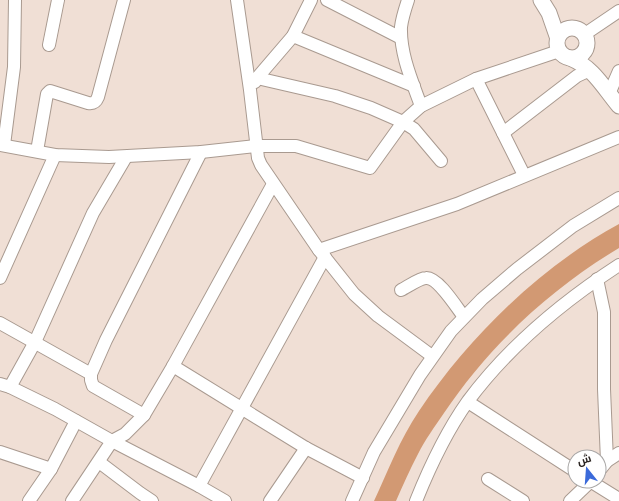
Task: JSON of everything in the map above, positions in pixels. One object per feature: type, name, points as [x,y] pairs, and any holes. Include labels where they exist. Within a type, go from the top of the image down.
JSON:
[{"type":"street","points":[[15,0],[14,67],[2,145],[55,154],[126,157],[201,152],[256,146],[296,146],[370,168],[402,122],[421,106],[476,79],[564,55],[578,57],[585,51],[586,41],[619,11]]},
{"type":"street","points":[[49,45],[58,0]]},
{"type":"street","points":[[37,151],[47,94],[50,91],[92,104],[98,97],[124,0]]},
{"type":"street","points":[[237,0],[258,158],[273,184],[322,254],[354,294],[378,316],[432,356]]},
{"type":"street","points":[[250,90],[258,78],[293,36],[311,0]]},
{"type":"street","points":[[327,0],[402,38]]},
{"type":"street","points":[[408,0],[401,27],[404,56],[421,106]]},
{"type":"street","points":[[545,6],[570,28]]},
{"type":"street","points":[[545,6],[557,36],[557,47],[564,55],[581,63],[590,70],[619,106]]},
{"type":"street","points":[[557,36],[565,29],[578,29],[586,41],[590,70]]},
{"type":"street","points":[[293,36],[414,86]]},
{"type":"street","points":[[503,133],[577,76],[590,70]]},
{"type":"street","points":[[609,94],[619,71]]},
{"type":"street","points":[[258,78],[335,96],[371,108],[402,122],[414,129],[441,161]]},
{"type":"street","points":[[476,79],[524,175]]},
{"type":"street","points":[[198,486],[322,254],[457,204],[619,137]]},
{"type":"street","points":[[144,415],[94,386],[91,380],[91,374],[106,340],[201,152]]},
{"type":"street","points":[[0,278],[55,154]]},
{"type":"street","points":[[126,157],[93,213],[35,342],[5,385],[76,421],[225,501]]},
{"type":"street","points":[[72,501],[112,441],[125,434],[144,415],[173,366],[273,184]]},
{"type":"street","points":[[352,501],[374,452],[432,356],[451,331],[482,298],[573,226],[619,198]]},
{"type":"street","points":[[416,501],[428,471],[444,440],[468,402],[492,373],[518,344],[570,298],[619,265]]},
{"type":"street","points":[[401,290],[425,277],[432,279],[439,284],[464,317]]},
{"type":"street","points":[[597,279],[604,312],[603,449]]},
{"type":"street","points":[[0,323],[91,374]]},
{"type":"street","points":[[173,366],[306,448],[363,478]]},
{"type":"street","points":[[468,402],[567,466]]},
{"type":"street","points":[[29,501],[52,469],[76,421]]},
{"type":"street","points":[[270,501],[306,448]]},
{"type":"street","points":[[0,452],[52,469]]},
{"type":"street","points":[[607,463],[619,453]]},
{"type":"street","points":[[99,462],[137,497],[152,501]]},
{"type":"street","points":[[488,479],[510,497],[523,501]]},
{"type":"street","points":[[570,501],[582,489]]},
{"type":"street","points":[[603,489],[619,499]]},
{"type":"shaded area","points":[[619,224],[619,248],[593,264],[545,301],[522,321],[480,365],[427,438],[412,465],[396,501],[374,501],[412,422],[439,383],[460,357],[508,306],[534,283],[561,261],[590,241]]}]
